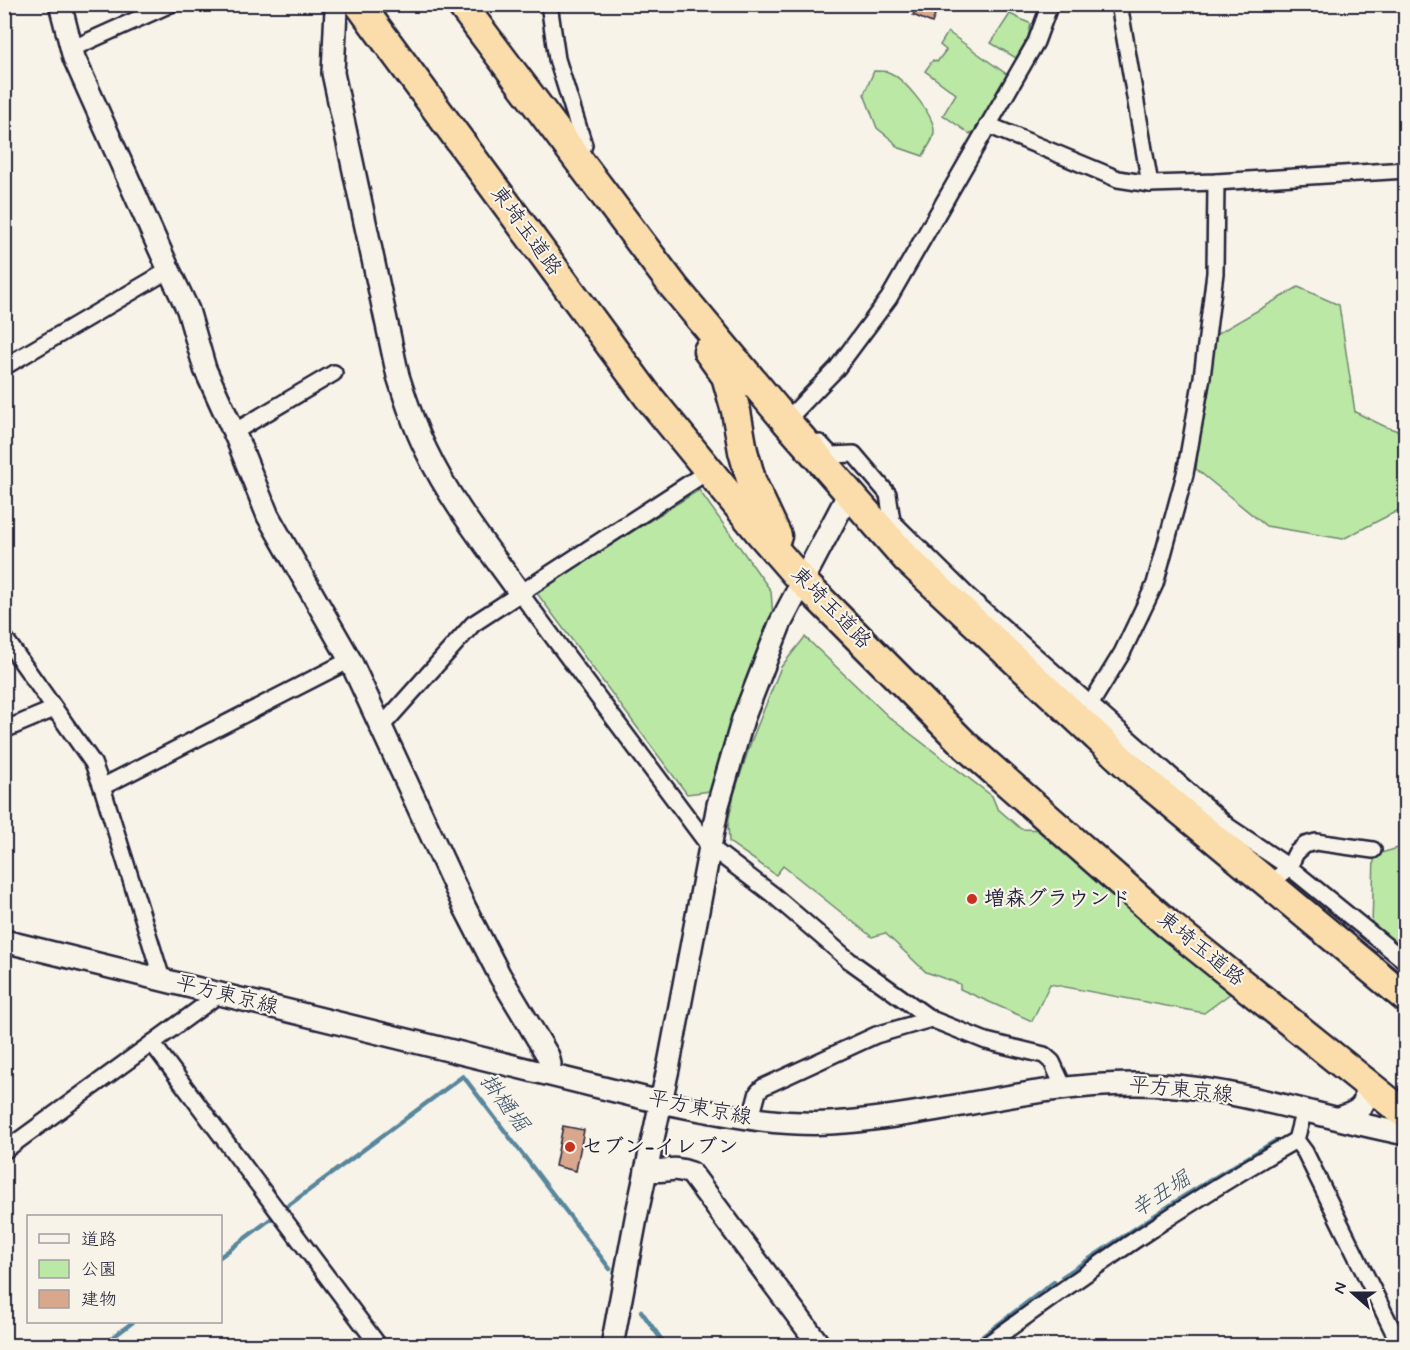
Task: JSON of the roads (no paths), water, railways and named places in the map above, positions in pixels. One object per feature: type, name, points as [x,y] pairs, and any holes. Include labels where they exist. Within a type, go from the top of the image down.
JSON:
[{"type":"highway","name":"東埼玉道路","points":[[359,4],[647,395],[801,580],[966,746],[1168,924],[1365,1080],[1404,1132]]},
{"type":"highway","points":[[461,4],[674,287],[790,418],[849,493],[907,559],[1139,776],[1279,876],[1406,999]]},
{"type":"highway","points":[[674,287],[701,340],[726,376],[736,411],[742,451],[752,483],[772,527],[801,580]]},
{"type":"street","points":[[60,4],[74,58],[188,310],[205,369],[234,432],[268,516],[350,660],[464,906],[500,976],[548,1056],[550,1064],[548,1073]]},
{"type":"street","points":[[71,49],[171,4]]},
{"type":"street","points":[[339,4],[336,9],[333,73],[398,376],[411,417],[426,452],[460,508],[520,593],[709,846],[772,894],[850,961],[931,1019],[986,1041],[1044,1055],[1052,1062],[1064,1088]]},
{"type":"street","points":[[549,4],[557,59],[584,145],[578,162]]},
{"type":"street","points":[[1050,4],[1036,42],[889,298],[837,368],[790,418],[831,455],[854,454],[888,494],[892,521],[970,598],[1229,827],[1279,876],[1406,962]]},
{"type":"street","points":[[1119,4],[1150,184]]},
{"type":"street","points":[[988,125],[1118,179],[1150,184],[1406,170]]},
{"type":"street","points":[[1090,705],[1122,654],[1155,584],[1185,474],[1202,377],[1215,273],[1216,182]]},
{"type":"street","points":[[4,367],[169,270]]},
{"type":"street","points":[[234,432],[334,373]]},
{"type":"street","points":[[381,727],[473,624],[699,477]]},
{"type":"street","points":[[612,1346],[668,1069],[717,805],[754,688],[780,624],[801,580],[849,493]]},
{"type":"street","points":[[4,637],[93,763],[162,979]]},
{"type":"street","points":[[102,787],[350,660]]},
{"type":"street","points":[[4,730],[54,709]]},
{"type":"street","points":[[1279,876],[1305,845],[1316,842],[1373,850]]},
{"type":"street","name":"平方東京線","points":[[4,941],[660,1102],[751,1118],[783,1122],[845,1122],[1064,1088],[1136,1084],[1194,1088],[1404,1132]]},
{"type":"street","points":[[4,1151],[221,993]]},
{"type":"street","points":[[751,1118],[758,1092],[763,1087],[876,1035],[931,1019]]},
{"type":"street","points":[[152,1043],[379,1346]]},
{"type":"street","points":[[1339,1118],[1354,1114],[1363,1104],[1367,1096],[1365,1080]]},
{"type":"street","points":[[986,1346],[1150,1229],[1296,1140],[1304,1110]]},
{"type":"street","points":[[1296,1140],[1305,1152],[1398,1341],[1406,1338]]},
{"type":"street","points":[[646,1170],[660,1172],[675,1168],[691,1173],[820,1346]]},
{"type":"waterway","name":"掛樋堀","points":[[285,1208],[463,1076],[610,1269]]},
{"type":"waterway","name":"辛丑堀","points":[[1062,1277],[1181,1198],[1277,1140]]},
{"type":"waterway","name":"掛樋堀","points":[[222,1256],[276,1215]]},
{"type":"waterway","name":"辛丑堀","points":[[970,1346],[1054,1282]]},
{"type":"waterway","name":"掛樋堀","points":[[641,1311],[666,1346]]},
{"type":"waterway","name":"掛樋堀","points":[[104,1344],[132,1323]]},
{"type":"place","name":"増森グラウンド","points":[[972,899]]},
{"type":"place","name":"セブン-イレブン","points":[[570,1147]]}]
